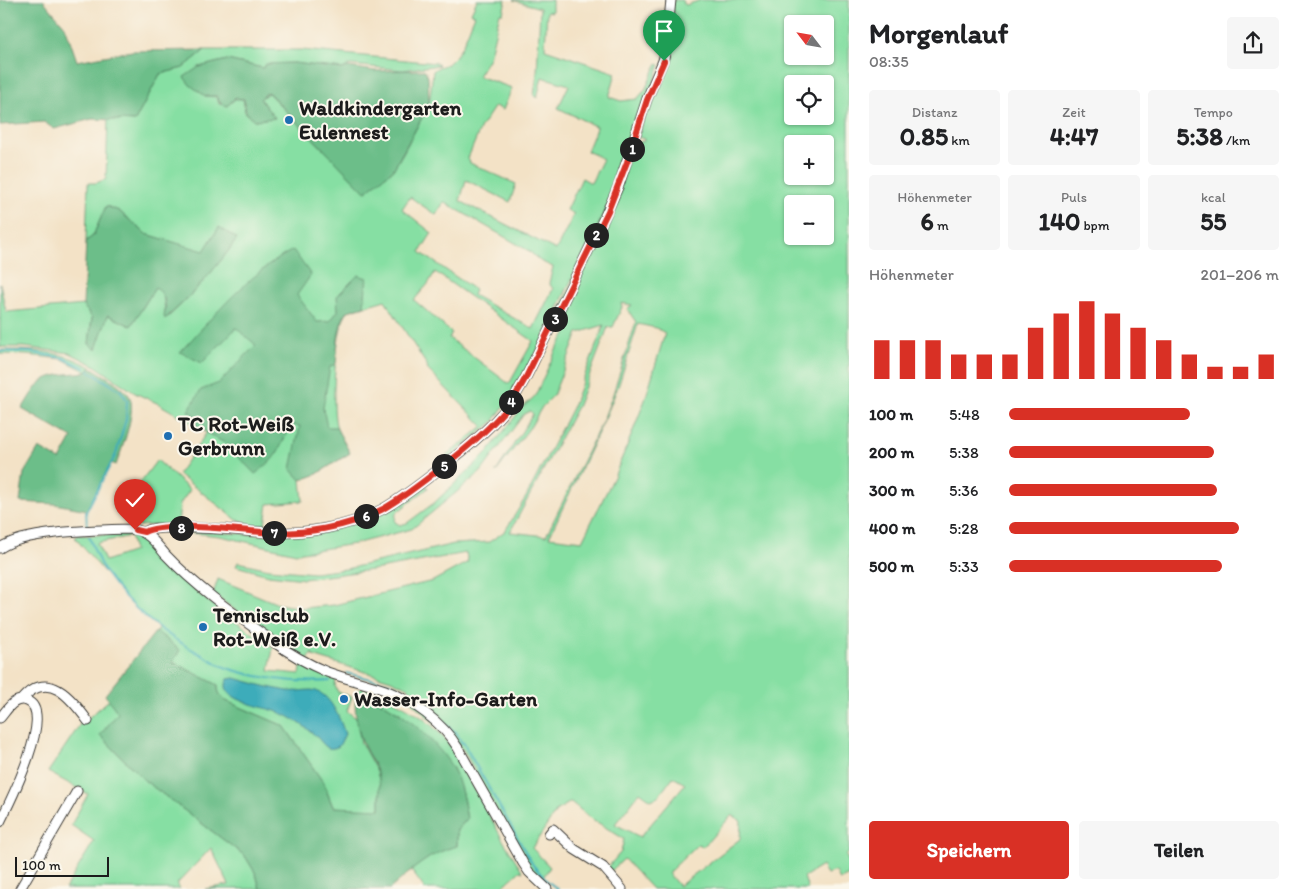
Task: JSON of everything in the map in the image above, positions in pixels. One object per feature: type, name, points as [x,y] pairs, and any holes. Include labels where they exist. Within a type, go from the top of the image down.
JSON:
[{"type":"street","points":[[0,548],[15,541],[42,535],[88,531],[139,531],[159,528],[193,527],[283,533],[304,532],[356,520],[383,508],[404,496],[459,454],[492,424],[510,404],[525,379],[608,211],[666,50],[671,0]]},
{"type":"street","points":[[139,531],[212,597],[289,652],[326,671],[393,694],[415,706],[438,724],[458,748],[526,867],[547,889]]},
{"type":"street","points":[[0,718],[11,704],[22,700],[30,690],[37,687],[55,688],[71,700],[88,721]]},
{"type":"street","points":[[0,822],[19,783],[33,744],[37,712],[31,703],[22,700]]},
{"type":"street","points":[[20,889],[77,791]]},
{"type":"street","points":[[553,829],[574,849],[602,867],[622,889]]},
{"type":"green space","points":[[0,0],[43,0],[65,26],[77,61],[132,51],[205,50],[183,68],[160,74],[135,121],[92,119],[54,129],[44,122],[0,125]]},
{"type":"green space","points":[[477,0],[506,0],[503,13],[500,13],[489,58],[478,76],[512,88],[503,110],[495,106],[481,127],[468,158],[470,163],[516,184],[510,202],[466,180],[460,201],[556,250],[574,214],[567,210],[582,178],[591,183],[603,159],[587,151],[597,127],[558,108],[569,85],[542,77],[537,98],[534,96],[540,8],[513,0],[552,0],[552,12],[547,11],[545,49],[616,73],[609,97],[621,101],[637,99],[645,90],[657,64],[660,65],[613,194],[526,374],[493,422],[444,462],[440,461],[483,426],[427,369],[428,367],[385,300],[348,311],[340,332],[335,366],[335,415],[338,432],[350,453],[317,474],[301,480],[303,501],[268,504],[264,530],[247,528],[247,522],[237,520],[178,474],[207,432],[159,404],[135,393],[94,365],[70,353],[24,347],[0,347],[0,283],[6,312],[84,305],[92,317],[89,344],[108,315],[131,326],[155,288],[162,291],[166,319],[221,261],[237,239],[219,227],[204,252],[146,234],[119,211],[106,206],[93,236],[86,241],[88,183],[96,183],[106,179],[108,119],[135,121],[160,74],[183,68],[205,50],[302,50],[436,63],[439,65],[403,70],[350,65],[342,69],[294,63],[266,64],[263,68],[227,60],[199,67],[205,96],[217,97],[219,104],[227,106],[235,99],[243,99],[245,112],[254,120],[275,118],[260,99],[268,93],[365,191],[393,170],[429,105],[433,71],[450,62],[455,57],[465,40],[475,15],[471,13]],"holes":[[[410,197],[436,215],[444,202],[529,251],[540,261],[553,267],[549,283],[553,289],[533,329],[473,295],[475,290],[420,252],[432,233],[402,209]],[[435,272],[533,341],[509,384],[449,338],[452,333],[414,300],[428,284]]]},
{"type":"green space","points":[[673,0],[683,0],[683,3],[686,5],[701,0],[849,0],[849,852],[846,856],[849,862],[849,875],[839,880],[835,871],[827,874],[822,866],[804,877],[808,889],[652,889],[624,859],[611,871],[608,867],[621,852],[624,839],[589,817],[571,802],[557,810],[532,848],[550,867],[540,882],[531,872],[463,750],[406,697],[409,688],[391,680],[313,656],[312,653],[308,660],[291,651],[213,594],[218,579],[278,604],[303,608],[334,605],[433,581],[468,562],[466,553],[379,569],[304,579],[268,575],[236,566],[238,562],[269,569],[314,573],[346,569],[454,544],[489,542],[505,531],[526,497],[573,406],[604,325],[578,333],[553,396],[542,407],[531,426],[496,472],[533,414],[530,411],[524,414],[481,472],[412,529],[354,544],[296,553],[220,536],[192,533],[192,531],[265,535],[353,524],[424,483],[428,488],[396,513],[395,522],[400,525],[407,523],[434,503],[485,455],[522,408],[535,396],[556,350],[572,324],[546,342],[636,143],[644,141],[644,139],[638,137],[646,108],[662,76]],"holes":[[[621,303],[632,305],[627,309],[636,322],[613,394],[603,420],[546,536],[510,532],[578,405],[608,327],[613,327],[622,307]],[[638,324],[656,328],[665,333],[645,400],[631,436],[614,477],[582,541],[549,537],[619,384]],[[673,777],[685,784],[640,837],[615,824],[640,792],[651,800],[658,797]],[[732,815],[741,821],[740,839],[679,886],[668,873],[698,844],[703,847]]]},
{"type":"green space","points":[[227,60],[263,68],[266,64],[294,63],[375,71],[425,70],[428,77],[429,105],[393,170],[365,192],[268,92],[260,99],[275,118],[254,120],[246,112],[244,99],[235,98],[227,106],[220,103],[217,96],[205,96],[190,85],[184,77],[199,67]]},
{"type":"green space","points":[[106,206],[119,211],[146,234],[204,251],[219,227],[237,239],[221,261],[185,301],[165,319],[163,296],[155,288],[131,326],[108,315],[96,349],[89,344],[92,318],[83,305],[86,241],[93,236]]},
{"type":"green space","points":[[293,250],[311,275],[297,295],[317,322],[330,321],[338,311],[337,296],[358,275],[367,278],[364,306],[348,311],[341,323],[336,364],[330,367],[323,408],[327,427],[336,427],[350,453],[317,474],[301,480],[291,469],[300,426],[290,425],[277,453],[255,474],[226,444],[195,426],[197,417],[188,411],[201,390],[219,383],[256,345],[236,328],[202,363],[180,352],[247,283],[261,271]]},
{"type":"green space","points":[[0,350],[58,354],[80,361],[91,367],[87,372],[62,359],[0,354]]},
{"type":"green space","points":[[91,367],[120,386],[131,400],[128,429],[116,465],[111,463],[87,510],[55,504],[20,502],[24,473],[39,448],[60,460],[72,438],[22,409],[34,390],[44,380],[59,375],[87,372]]},
{"type":"green space","points":[[157,460],[190,490],[180,504],[178,524],[137,526],[134,524],[129,497]]},
{"type":"green space","points":[[78,535],[118,535],[134,536],[142,538],[200,595],[273,648],[269,671],[300,674],[302,663],[336,679],[335,686],[338,692],[352,697],[347,711],[356,718],[361,743],[377,772],[380,784],[380,810],[333,807],[323,782],[284,726],[226,701],[218,690],[218,685],[172,662],[179,650],[156,631],[158,628],[132,605],[75,537]],"holes":[[[130,536],[134,551],[105,561],[97,543]]]},
{"type":"green space","points":[[156,631],[180,650],[173,662],[218,685],[222,698],[226,701],[284,726],[323,782],[333,807],[380,809],[378,774],[364,746],[358,727],[355,711],[357,692],[397,712],[423,732],[434,744],[444,755],[458,779],[467,819],[457,830],[457,846],[429,858],[390,889],[260,889],[256,874],[245,856],[144,780],[100,735],[118,713],[105,695]]},
{"type":"green space","points":[[361,688],[374,692],[411,710],[433,726],[451,746],[504,842],[523,872],[520,871],[500,889],[425,889],[411,870],[440,850],[457,846],[457,830],[467,819],[463,797],[453,768],[400,713],[369,696],[357,692]]},
{"type":"green space","points":[[109,700],[119,713],[100,735],[144,780],[245,856],[256,874],[260,889],[205,889],[229,885],[211,848],[177,884],[180,889],[65,889],[94,841],[71,825],[88,794],[48,772],[85,717],[87,719]]},
{"type":"water","points":[[235,678],[281,690],[311,690],[324,695],[333,707],[345,734],[339,746],[328,748],[299,723],[278,712],[244,702],[235,697],[226,686],[228,679]]},
{"type":"waterway","points":[[0,351],[29,352],[63,358],[85,368]]},
{"type":"waterway","points":[[87,526],[86,512],[116,454],[126,419],[127,400],[121,391],[89,371]]},
{"type":"waterway","points":[[89,537],[98,559],[115,585],[149,620],[176,640],[224,667],[240,672],[291,681],[330,681]]},
{"type":"waterway","points":[[346,673],[391,684],[404,690],[415,698],[417,702]]},
{"type":"waterway","points":[[437,717],[456,732],[461,742],[465,744],[533,865],[547,881],[558,889]]},
{"type":"place","name":"Waldkindergarten Eulennest","points":[[289,120]]},
{"type":"place","name":"TC Rot-Weiß Gerbrunn","points":[[168,436]]},
{"type":"place","name":"Tennisclub Rot-Weiß e.V.","points":[[203,627]]},
{"type":"place","name":"Wasser-Info-Garten","points":[[344,699]]},
{"type":"route","points":[[135,530],[144,532],[159,528],[193,527],[283,533],[304,532],[333,526],[369,515],[404,496],[459,454],[492,424],[510,404],[544,344],[608,211],[619,185],[644,108],[664,61]]}]
